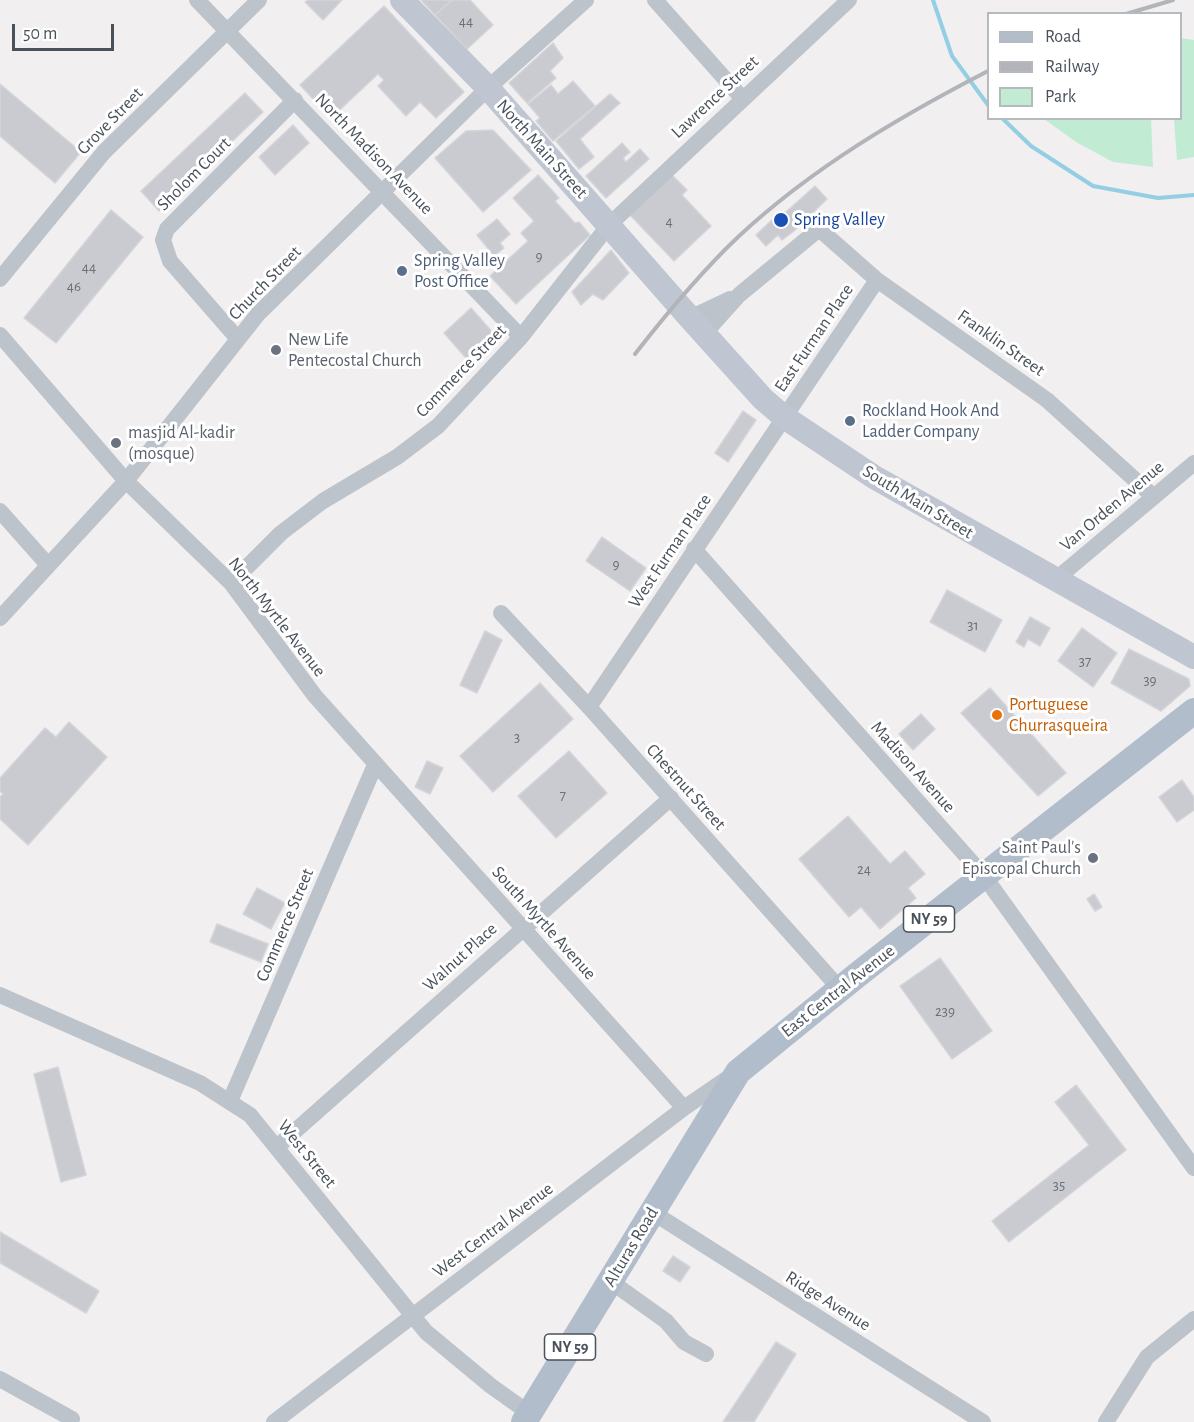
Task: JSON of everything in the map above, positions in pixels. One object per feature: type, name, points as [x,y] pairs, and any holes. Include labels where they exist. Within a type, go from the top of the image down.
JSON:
[{"type":"main road","name":"North Main Street","points":[[402,0],[488,88],[690,318]]},
{"type":"main road","name":"South Main Street","points":[[690,318],[763,399],[784,417],[874,477],[1194,657]]},
{"type":"main road","name":"East Central Avenue","points":[[738,1072],[1194,711]]},
{"type":"main road","name":"Alturas Road","points":[[526,1418],[738,1072]]},
{"type":"street","name":"North Madison Avenue","points":[[197,0],[521,337]]},
{"type":"street","name":"Grove Street","points":[[0,279],[104,152],[259,0]]},
{"type":"street","name":"Church Street","points":[[0,618],[126,481],[258,314],[488,88],[586,0]]},
{"type":"street","points":[[655,0],[742,98]]},
{"type":"street","name":"Lawrence Street","points":[[609,225],[849,0]]},
{"type":"street","name":"Sholom Court","points":[[238,339],[170,261],[163,240],[167,229],[295,100]]},
{"type":"street","name":"Commerce Street","points":[[231,583],[290,526],[323,501],[397,457],[438,426],[521,337],[609,225]]},
{"type":"street","name":"Franklin Street","points":[[690,318],[739,295],[819,229],[877,280],[1047,400],[1154,497]]},
{"type":"street","name":"East Furman Place","points":[[784,417],[877,280]]},
{"type":"street","name":"North Myrtle Avenue","points":[[0,335],[126,481],[231,583],[315,696],[375,765]]},
{"type":"street","name":"West Furman Place","points":[[589,707],[784,417]]},
{"type":"street","name":"Van Orden Avenue","points":[[1056,580],[1194,463]]},
{"type":"street","points":[[0,511],[48,566]]},
{"type":"street","name":"Madison Avenue","points":[[694,549],[984,876],[1194,1168]]},
{"type":"street","name":"Chestnut Street","points":[[501,614],[589,707],[840,989]]},
{"type":"street","name":"Commerce Street","points":[[230,1101],[375,765]]},
{"type":"street","name":"South Myrtle Avenue","points":[[375,765],[684,1108]]},
{"type":"street","name":"Walnut Place","points":[[277,1148],[522,927],[671,798]]},
{"type":"street","name":"West Street","points":[[0,995],[200,1083],[250,1115],[412,1316],[444,1348],[526,1418]]},
{"type":"street","name":"West Central Avenue","points":[[274,1422],[684,1108],[727,1076],[738,1072]]},
{"type":"street","name":"Ridge Avenue","points":[[652,1212],[983,1422]]},
{"type":"street","points":[[610,1281],[666,1321],[684,1342],[706,1354]]},
{"type":"street","points":[[1106,1422],[1147,1357],[1194,1320]]},
{"type":"street","points":[[0,1379],[72,1419]]},
{"type":"green space","points":[[1182,38],[1194,40],[1194,157],[1177,160],[1174,120],[1182,120]]},
{"type":"green space","points":[[1045,120],[1151,120],[1153,167],[1113,162],[1076,142]]},
{"type":"building","points":[[308,0],[342,0],[323,20],[305,2]]},
{"type":"building","points":[[421,0],[452,0],[435,15]]},
{"type":"building","points":[[452,0],[470,0],[493,25],[467,49],[435,15]]},
{"type":"building","points":[[384,6],[464,92],[436,118],[420,102],[406,116],[378,86],[384,80],[378,74],[331,118],[300,85]]},
{"type":"building","points":[[553,43],[563,58],[550,71],[556,78],[527,103],[509,83]]},
{"type":"building","points":[[573,81],[595,106],[553,141],[536,121],[540,118],[528,104],[551,85],[558,94]]},
{"type":"building","points":[[0,84],[81,152],[55,183],[0,136]]},
{"type":"building","points":[[245,93],[263,112],[159,211],[141,191]]},
{"type":"building","points":[[610,94],[620,103],[580,139],[594,157],[579,169],[556,141]]},
{"type":"building","points":[[293,125],[309,143],[275,175],[259,157]]},
{"type":"building","points":[[493,130],[531,170],[483,212],[435,158],[466,131]]},
{"type":"building","points":[[622,143],[630,152],[623,158],[626,162],[640,149],[649,159],[606,198],[586,176]]},
{"type":"building","points":[[538,175],[559,198],[555,201],[575,223],[579,222],[590,235],[516,304],[490,276],[528,241],[521,233],[534,221],[513,198]]},
{"type":"building","points":[[672,175],[687,190],[682,195],[711,226],[674,261],[630,215]]},
{"type":"building","points":[[815,186],[827,199],[794,231],[782,240],[778,235],[766,246],[756,235],[774,218],[777,220]]},
{"type":"building","points":[[111,210],[143,237],[56,343],[24,318]]},
{"type":"building","points":[[497,219],[510,234],[500,243],[504,248],[494,256],[477,235]]},
{"type":"building","points":[[611,250],[629,273],[603,300],[593,294],[581,305],[572,292]]},
{"type":"building","points":[[471,308],[494,334],[495,345],[472,365],[444,333]]},
{"type":"building","points":[[743,411],[756,420],[728,462],[715,453]]},
{"type":"building","points":[[602,537],[646,568],[630,591],[586,561]]},
{"type":"building","points":[[947,590],[1002,620],[985,652],[930,622]]},
{"type":"building","points":[[1030,617],[1050,628],[1040,646],[1028,639],[1024,647],[1016,642]]},
{"type":"building","points":[[1082,628],[1117,653],[1093,687],[1058,661]]},
{"type":"building","points":[[485,631],[502,640],[477,693],[460,685]]},
{"type":"building","points":[[1129,649],[1189,679],[1190,686],[1161,711],[1111,683]]},
{"type":"building","points":[[540,683],[573,719],[493,792],[460,756]]},
{"type":"building","points":[[990,688],[1066,773],[1038,796],[961,713]]},
{"type":"building","points":[[921,714],[935,729],[913,750],[899,734]]},
{"type":"building","points":[[69,722],[107,757],[28,845],[0,819],[0,797],[3,794],[0,791],[0,778],[45,728],[56,737]]},
{"type":"building","points":[[569,751],[607,793],[556,838],[518,796]]},
{"type":"building","points":[[427,761],[443,768],[430,794],[415,787]]},
{"type":"building","points":[[1182,780],[1194,797],[1194,810],[1177,822],[1159,797]]},
{"type":"building","points":[[848,816],[890,864],[905,851],[925,874],[908,888],[916,898],[880,929],[861,907],[849,917],[799,859]]},
{"type":"building","points":[[257,888],[285,903],[271,929],[243,914]]},
{"type":"building","points":[[1094,894],[1102,907],[1095,911],[1087,899]]},
{"type":"building","points":[[217,924],[268,944],[261,962],[210,942]]},
{"type":"building","points":[[940,958],[992,1031],[952,1059],[900,986]]},
{"type":"building","points":[[58,1067],[86,1175],[61,1182],[34,1074]]},
{"type":"building","points":[[1076,1085],[1126,1150],[1009,1242],[992,1221],[1089,1145],[1055,1102]]},
{"type":"building","points":[[0,1232],[99,1291],[86,1313],[0,1263]]},
{"type":"building","points":[[673,1256],[690,1267],[680,1282],[663,1271]]},
{"type":"building","points":[[776,1342],[796,1354],[754,1422],[723,1422]]},
{"type":"waterway","points":[[933,0],[952,56],[987,104]]},
{"type":"waterway","points":[[1004,120],[1031,146],[1093,186],[1158,198],[1194,195]]},
{"type":"railway","points":[[1133,12],[1173,0]]},
{"type":"railway","points":[[635,354],[710,265],[766,212],[857,145],[987,72]]},
{"type":"place","name":"Spring Valley","points":[[781,220]]},
{"type":"place","name":"Spring Valley Post Office","points":[[402,271]]},
{"type":"place","name":"New Life Pentecostal Church","points":[[276,350]]},
{"type":"place","name":"Rockland Hook And Ladder Company","points":[[850,421]]},
{"type":"place","name":"masjid Al-kadir (mosque)","points":[[116,443]]},
{"type":"place","name":"Portuguese Churrasqueira","points":[[997,715]]},
{"type":"place","name":"Saint Paul's Episcopal Church","points":[[1093,858]]}]
